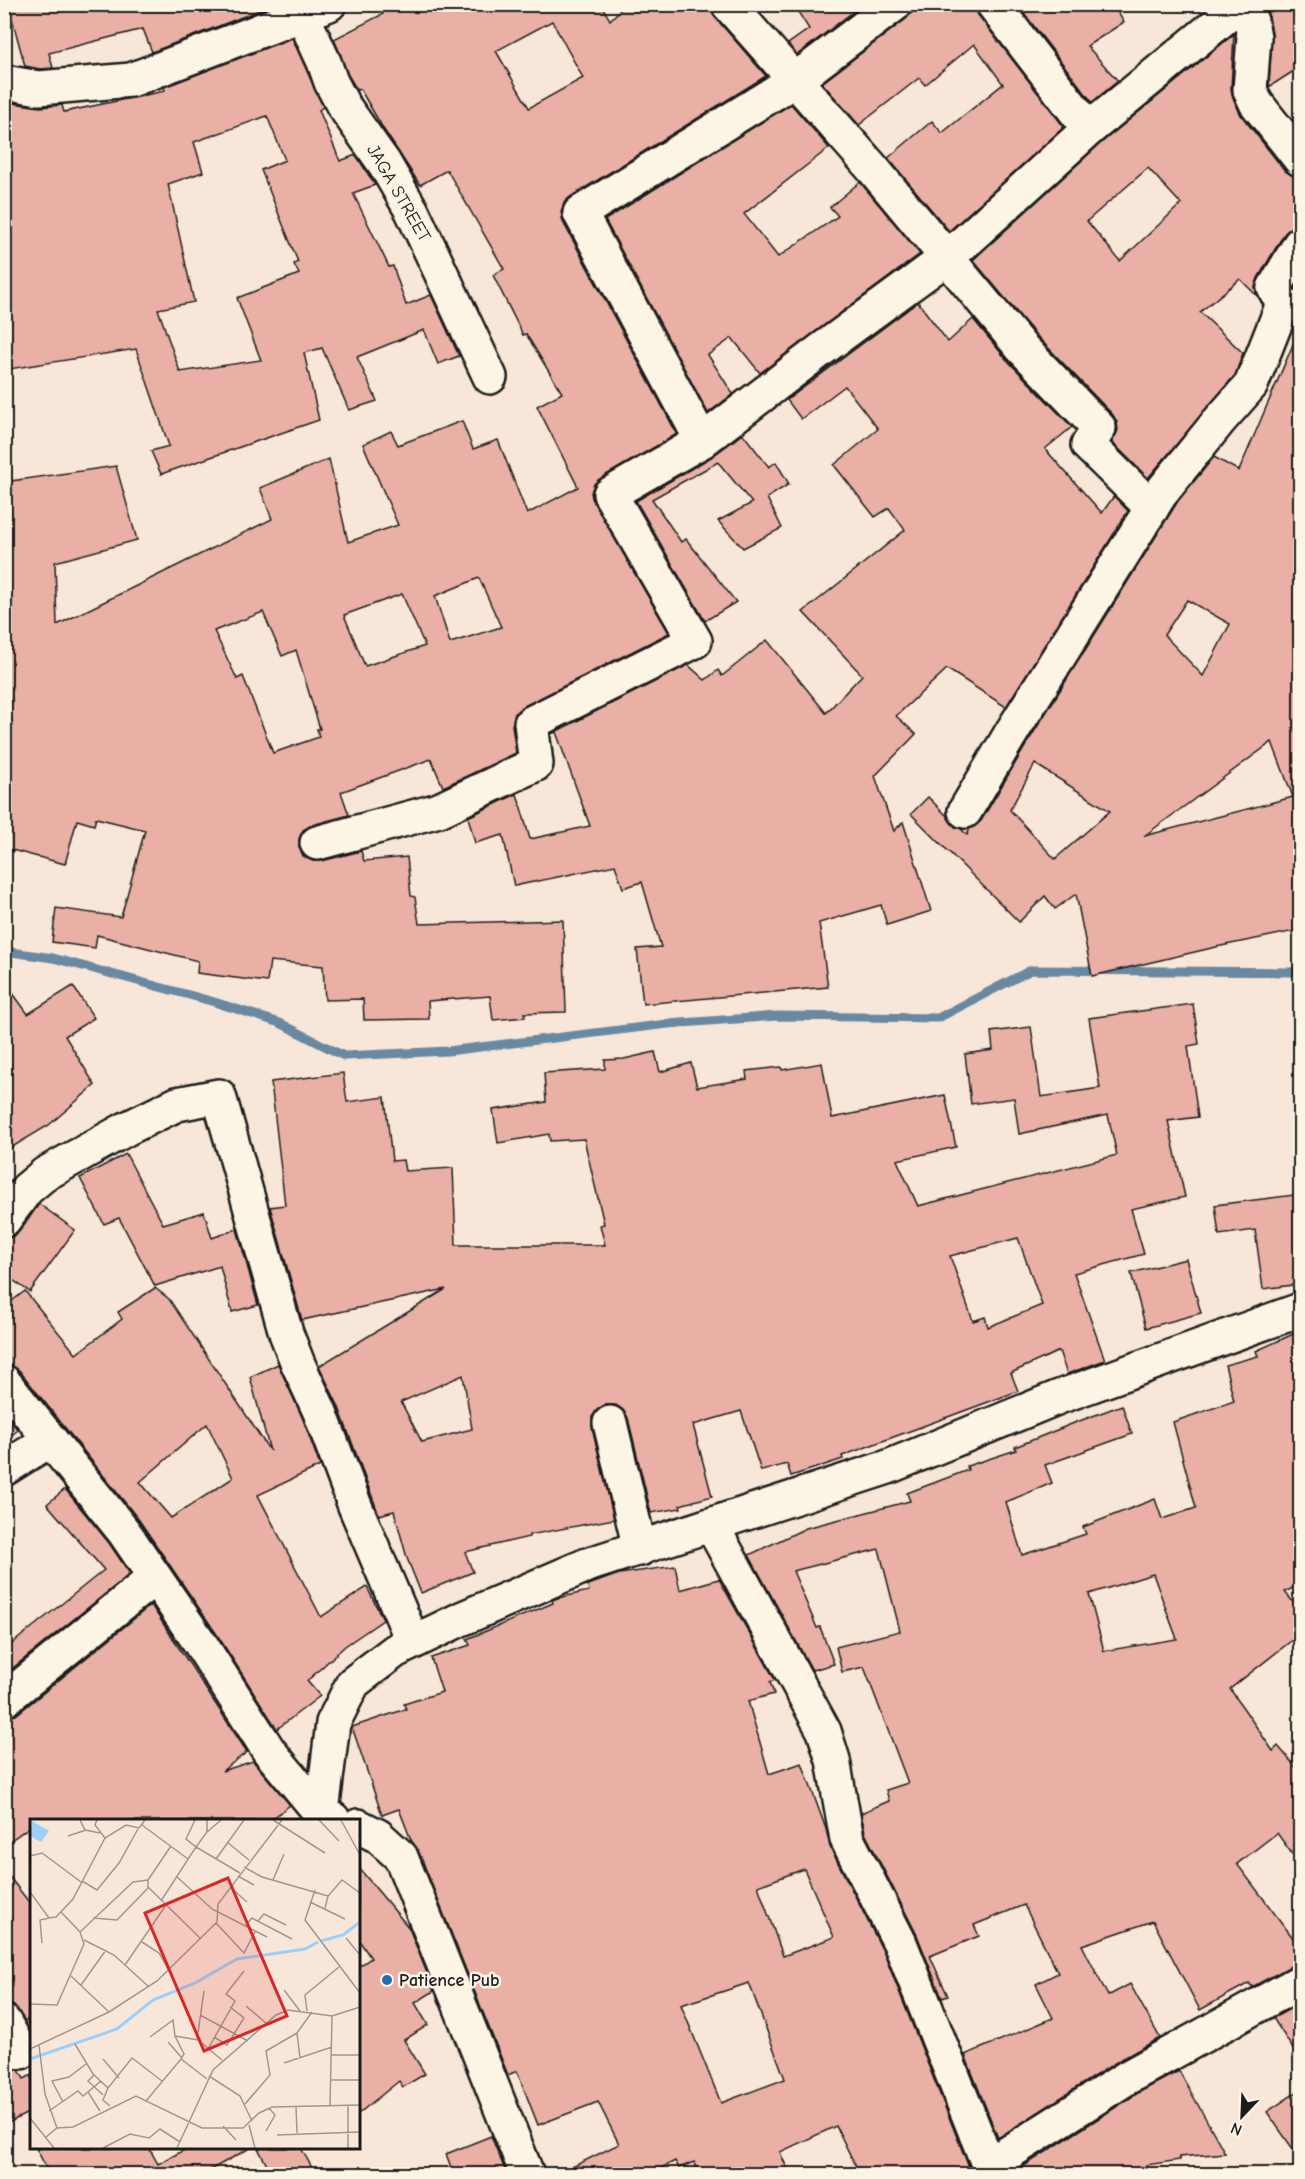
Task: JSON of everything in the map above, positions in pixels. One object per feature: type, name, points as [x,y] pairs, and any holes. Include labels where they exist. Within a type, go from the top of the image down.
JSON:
[{"type":"street","points":[[728,4],[948,257],[1021,346],[1099,428],[1088,445],[1152,508]]},
{"type":"street","points":[[702,441],[580,213],[795,80],[895,4]]},
{"type":"street","points":[[993,4],[1089,129]]},
{"type":"street","points":[[317,843],[439,810],[536,764],[531,723],[695,641],[610,494],[702,441],[948,257],[1089,129],[1241,4],[1251,21],[1254,37],[1250,90],[1256,103],[1300,159]]},
{"type":"street","points":[[4,82],[39,88],[131,80],[315,9]]},
{"type":"street","name":"JAGA STREET","points":[[315,9],[324,62],[331,82],[343,105],[384,163],[412,211],[490,377]]},
{"type":"street","points":[[965,811],[1012,730],[1163,490],[1251,385],[1283,304],[1274,288],[1300,244]]},
{"type":"street","points":[[4,1220],[27,1189],[45,1174],[126,1129],[177,1104],[219,1095],[286,1333],[297,1364],[320,1412],[355,1506],[413,1642]]},
{"type":"street","points":[[327,1819],[333,1723],[353,1683],[395,1651],[461,1619],[587,1565],[888,1467],[1059,1397],[1300,1310]]},
{"type":"street","points":[[4,1382],[124,1532],[269,1751],[327,1819]]},
{"type":"street","points":[[610,1423],[640,1549]]},
{"type":"street","points":[[4,1469],[50,1440]]},
{"type":"street","points":[[712,1526],[824,1731],[833,1760],[847,1839],[900,1943],[990,2170],[1128,2077],[1300,1982]]},
{"type":"street","points":[[4,1700],[154,1578]]},
{"type":"street","points":[[360,1827],[378,1836],[400,1857],[527,2175]]},
{"type":"street","points":[[4,2022],[19,2054]]},
{"type":"building","points":[[8,4],[275,4],[152,52],[143,29],[49,53],[53,68],[40,69],[25,66]]},
{"type":"building","points":[[378,4],[601,4],[610,20],[626,4],[710,4],[714,16],[766,76],[570,197],[564,203],[561,212],[563,222],[677,434],[601,478],[594,484],[591,493],[594,503],[669,633],[522,707],[515,714],[512,725],[516,753],[443,787],[431,759],[341,792],[349,815],[312,825],[303,830],[299,839],[299,847],[303,856],[313,861],[322,861],[361,851],[364,861],[407,857],[411,896],[415,897],[419,924],[563,920],[566,1012],[524,1013],[525,1017],[493,1020],[490,996],[428,1001],[429,1019],[364,1020],[363,999],[325,1000],[323,966],[270,961],[267,982],[197,973],[198,961],[97,935],[95,948],[52,942],[56,908],[121,917],[145,830],[96,818],[94,825],[77,820],[65,864],[4,848],[4,482],[116,466],[137,540],[55,562],[57,625],[272,519],[260,488],[329,459],[348,542],[398,525],[363,444],[391,431],[398,445],[462,421],[473,449],[498,440],[527,514],[578,487],[537,406],[562,393],[526,334],[523,335],[493,275],[504,269],[447,170],[420,185],[360,89],[357,90],[348,75],[334,39],[383,14]],"holes":[[[552,21],[583,78],[529,108],[496,51]],[[479,578],[501,627],[450,643],[435,596]],[[402,594],[425,646],[365,666],[344,615]],[[263,612],[282,656],[296,650],[320,729],[317,729],[319,737],[273,753],[243,676],[237,679],[214,631]]]},
{"type":"building","points":[[793,4],[863,4],[797,55],[788,44],[809,29]]},
{"type":"building","points":[[913,4],[975,4],[978,15],[1064,127],[949,231],[888,158],[932,121],[942,133],[1003,84],[974,44],[925,85],[919,78],[859,125],[822,83],[906,19],[912,12]]},
{"type":"building","points":[[1017,4],[1112,4],[1124,22],[1087,46],[1118,81],[1092,102]]},
{"type":"building","points":[[1263,4],[1300,4],[1300,67],[1269,87],[1272,34],[1269,17]]},
{"type":"building","points":[[1234,34],[1231,89],[1233,98],[1241,115],[1285,171],[1300,177],[1300,225],[1291,227],[1284,234],[1258,278],[1255,287],[1257,296],[1240,279],[1200,312],[1243,353],[1235,375],[1148,478],[1112,442],[1118,430],[1113,415],[1035,334],[973,260],[1101,143]],"holes":[[[1148,168],[1181,204],[1120,261],[1087,221]]]},
{"type":"building","points":[[292,38],[323,107],[319,110],[340,161],[356,155],[375,185],[353,193],[389,267],[393,266],[406,305],[431,295],[459,356],[438,364],[424,330],[357,357],[377,401],[349,410],[322,348],[304,353],[319,420],[161,474],[151,451],[169,446],[136,349],[9,369],[4,348],[4,104],[40,107],[62,105],[64,112],[165,91],[164,87]],"holes":[[[267,116],[285,160],[261,170],[298,262],[294,264],[299,274],[237,298],[261,360],[180,372],[158,309],[194,302],[168,184],[203,172],[194,142]]]},
{"type":"building","points":[[791,104],[829,148],[744,214],[778,257],[838,216],[830,207],[860,182],[920,254],[760,373],[732,338],[708,355],[733,394],[708,413],[605,220]]},
{"type":"building","points":[[918,302],[948,342],[973,319],[1007,360],[1072,427],[1045,449],[1102,513],[1114,496],[1128,511],[1006,707],[947,669],[896,716],[916,734],[875,776],[894,831],[903,822],[931,911],[887,925],[881,905],[819,923],[828,987],[643,1004],[637,949],[661,947],[642,882],[623,888],[615,865],[514,886],[503,835],[475,843],[468,817],[517,794],[530,839],[590,826],[556,732],[551,734],[688,665],[705,680],[718,670],[722,676],[767,640],[826,713],[862,675],[803,612],[905,530],[889,508],[875,517],[834,465],[878,429],[845,386],[801,419],[787,400]]},
{"type":"building","points":[[1300,311],[1300,930],[1092,976],[1076,894],[1055,909],[1045,896],[1019,922],[911,814],[928,797],[955,827],[960,828],[967,835],[970,828],[981,821],[1178,501],[1214,457],[1239,471],[1297,335],[1293,330]],"holes":[[[1187,600],[1230,624],[1203,676],[1164,635]],[[1272,742],[1293,797],[1144,836]],[[1035,764],[1110,811],[1055,859],[1010,810]]]},
{"type":"building","points":[[743,434],[769,467],[776,462],[789,484],[767,498],[782,528],[743,548],[718,521],[752,503],[718,462],[652,499],[681,542],[686,539],[736,602],[705,621],[636,501],[711,457]]},
{"type":"building","points":[[4,981],[28,1014],[73,986],[94,1018],[65,1036],[95,1085],[49,1125],[4,1152]]},
{"type":"building","points":[[1193,1004],[1199,1044],[1188,1046],[1198,1117],[1168,1121],[1185,1197],[1131,1209],[1144,1254],[1074,1273],[1105,1360],[1067,1374],[1059,1351],[1011,1373],[1018,1391],[842,1456],[843,1459],[791,1476],[787,1464],[761,1471],[741,1411],[693,1425],[712,1496],[680,1505],[681,1508],[651,1513],[628,1418],[616,1405],[605,1405],[592,1417],[592,1427],[614,1519],[529,1535],[529,1537],[465,1552],[473,1572],[421,1593],[407,1558],[394,1511],[379,1515],[338,1405],[319,1366],[446,1289],[302,1320],[270,1207],[285,1205],[271,1082],[343,1073],[347,1102],[385,1097],[392,1161],[403,1160],[405,1171],[453,1168],[456,1245],[605,1245],[600,1225],[604,1224],[584,1139],[550,1141],[549,1134],[498,1143],[493,1110],[546,1102],[544,1073],[605,1069],[605,1060],[624,1059],[655,1052],[660,1072],[691,1063],[697,1087],[747,1079],[746,1071],[781,1067],[782,1070],[822,1063],[832,1118],[945,1095],[956,1147],[897,1160],[918,1206],[1117,1155],[1108,1115],[1019,1134],[1014,1098],[971,1104],[965,1054],[993,1050],[991,1032],[1031,1027],[1041,1097],[1100,1088],[1089,1018]],"holes":[[[1018,1238],[1042,1305],[988,1327],[985,1317],[973,1321],[950,1256]],[[463,1375],[472,1429],[422,1442],[401,1402]]]},
{"type":"building","points":[[126,1154],[163,1224],[204,1212],[212,1238],[237,1229],[258,1305],[232,1312],[220,1266],[155,1286],[119,1218],[104,1224],[80,1178]]},
{"type":"building","points":[[1294,1195],[1300,1242],[1300,1284],[1263,1289],[1255,1230],[1219,1235],[1215,1205]]},
{"type":"building","points":[[39,1204],[75,1230],[30,1292],[4,1274],[4,1238],[12,1237],[19,1232]]},
{"type":"building","points":[[1186,1259],[1201,1313],[1146,1328],[1131,1273]]},
{"type":"building","points":[[155,1288],[169,1299],[270,1451],[250,1377],[278,1364],[303,1419],[320,1466],[258,1495],[321,1617],[367,1587],[383,1620],[345,1646],[307,1681],[320,1696],[277,1729],[216,1633],[139,1520],[19,1370],[4,1364],[4,1307],[25,1291],[76,1354],[122,1319],[118,1312]],"holes":[[[207,1424],[233,1478],[171,1518],[140,1482]]]},
{"type":"building","points":[[1300,1331],[1300,1584],[1285,1592],[1300,1611],[1300,1634],[1230,1689],[1273,1751],[1278,1746],[1300,1772],[1300,1865],[1277,1833],[1237,1864],[1300,1947],[1300,1963],[1252,1987],[1249,1983],[1200,2010],[1153,1921],[1082,1945],[1108,1996],[1130,1984],[1160,2038],[1118,2061],[998,2138],[965,2055],[1053,2018],[1036,1984],[1058,1973],[1024,1905],[974,1925],[979,1936],[930,1956],[948,1996],[942,1998],[917,1935],[865,1833],[861,1813],[889,1801],[886,1790],[908,1783],[864,1667],[842,1672],[836,1647],[900,1631],[879,1549],[793,1571],[817,1628],[820,1627],[834,1664],[812,1670],[749,1555],[806,1528],[910,1501],[907,1493],[968,1470],[967,1466],[1016,1450],[1015,1447],[1122,1405],[1132,1434],[1045,1465],[1052,1483],[1006,1502],[1022,1555],[1086,1534],[1083,1527],[1155,1499],[1162,1519],[1196,1508],[1173,1422],[1234,1401],[1225,1365],[1258,1356],[1256,1351]],"holes":[[[1153,1574],[1177,1639],[1104,1651],[1089,1594]]]},
{"type":"building","points":[[4,1413],[18,1430],[4,1441]]},
{"type":"building","points":[[65,1489],[109,1543],[130,1574],[4,1675],[4,1650],[104,1570],[47,1504]]},
{"type":"building","points":[[675,1566],[680,1590],[719,1579],[775,1680],[770,1682],[774,1694],[748,1701],[769,1774],[802,1763],[826,1829],[830,1847],[883,1951],[972,2175],[860,2175],[836,2126],[780,2152],[790,2175],[700,2175],[694,2162],[679,2168],[675,2161],[647,2175],[556,2175],[619,2144],[598,2102],[538,2125],[517,2071],[508,2075],[418,1850],[411,1840],[399,1809],[382,1815],[352,1727],[406,1709],[404,1704],[442,1692],[431,1658],[470,1645],[467,1639],[553,1603],[552,1600],[589,1591],[588,1585],[619,1574]],"holes":[[[804,1869],[834,1937],[783,1956],[758,1886]],[[749,1983],[785,2079],[721,2103],[681,2005]]]},
{"type":"building","points":[[151,1605],[247,1752],[222,1771],[253,1761],[290,1805],[272,1819],[30,1819],[30,1826],[4,1845],[4,1718],[16,1715]]},
{"type":"building","points":[[360,1869],[409,1928],[434,1991],[415,2003],[428,2025],[404,2040],[425,2074],[403,2087],[399,2081],[360,2112],[360,1966],[371,1958],[360,1942]]},
{"type":"building","points":[[4,1870],[30,1903],[30,2017],[25,2021],[14,2006],[4,2003]]},
{"type":"building","points":[[1299,2004],[1300,2007],[1300,2060],[1273,2018]]},
{"type":"building","points":[[4,2061],[11,2068],[19,2070],[24,2079],[30,2076],[30,2112],[4,2125]]},
{"type":"building","points":[[1179,2071],[1225,2153],[1179,2157],[1180,2160],[1146,2165],[1150,2175],[1010,2175],[1138,2093]]},
{"type":"building","points":[[1300,2090],[1300,2159],[1267,2112]]},
{"type":"building","points":[[491,2136],[507,2175],[454,2175],[446,2154]]},
{"type":"building","points":[[37,2149],[150,2149],[158,2164],[186,2149],[248,2149],[201,2175],[50,2175]]},
{"type":"building","points":[[259,2149],[302,2149],[316,2175],[272,2175]]},
{"type":"waterway","points":[[4,951],[53,958],[211,1001],[280,1023],[344,1056],[448,1051],[668,1024],[777,1016],[938,1018],[1031,970],[1300,972]]},
{"type":"place","name":"Patience Pub","points":[[387,1980]]}]
